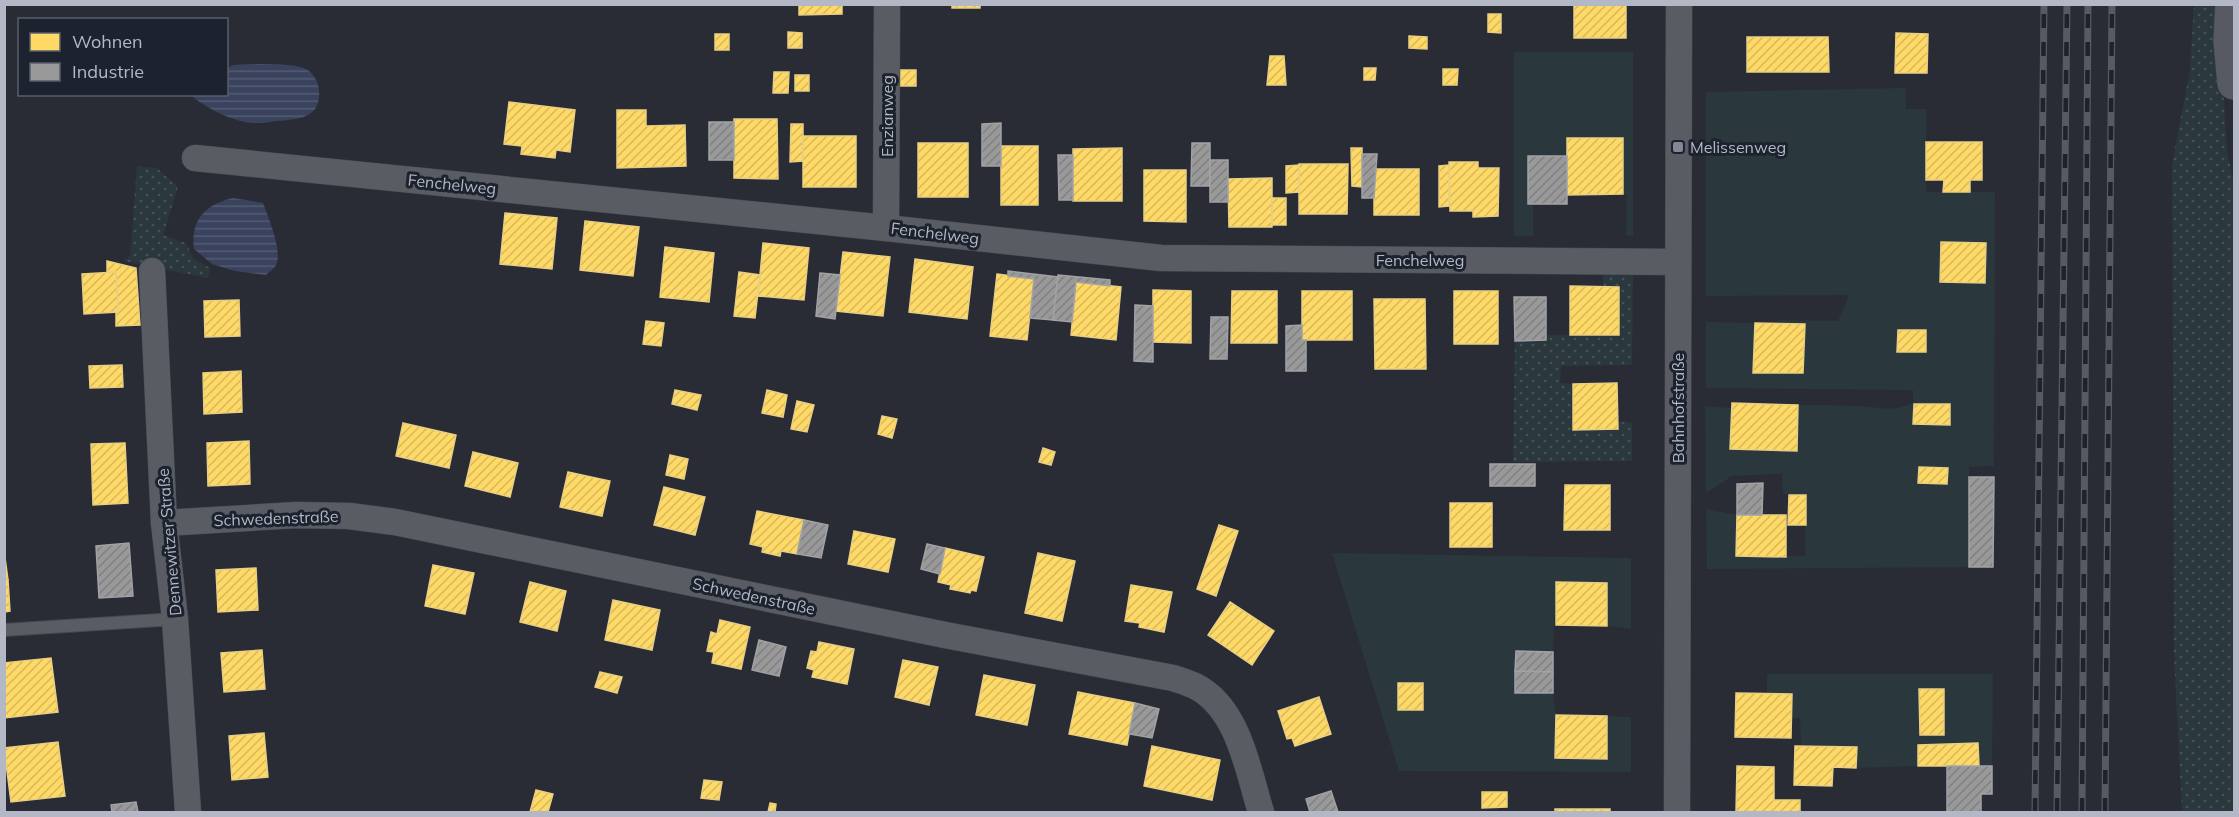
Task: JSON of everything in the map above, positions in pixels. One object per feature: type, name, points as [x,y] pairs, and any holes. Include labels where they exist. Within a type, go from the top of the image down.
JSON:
[{"type":"street","name":"Enzianweg","points":[[886,228],[887,4]]},
{"type":"street","name":"Bahnhofstraße","points":[[1677,813],[1679,4]]},
{"type":"street","points":[[2232,4],[2230,41],[2235,83]]},
{"type":"street","name":"Fenchelweg","points":[[195,158],[1161,258],[1678,262]]},
{"type":"street","name":"Dennewitzer Straße","points":[[152,271],[164,523],[175,619],[188,813]]},
{"type":"street","name":"Schwedenstraße","points":[[164,523],[296,515],[350,516],[394,522],[945,635],[1173,678],[1197,687],[1215,702],[1231,723],[1261,813]]},
{"type":"lane","points":[[4,630],[175,619]]},
{"type":"shaded area","points":[[2194,5],[2218,5],[2227,151],[2234,185],[2234,812],[2182,812],[2174,654],[2172,165],[2190,70]]},
{"type":"shaded area","points":[[1514,52],[1633,52],[1633,236],[1626,235],[1627,195],[1623,194],[1623,138],[1567,139],[1567,156],[1528,156],[1528,203],[1533,204],[1533,236],[1514,236]]},
{"type":"shaded area","points":[[1906,88],[1906,109],[1926,109],[1926,192],[1995,192],[1994,466],[1969,467],[1969,567],[1707,569],[1706,509],[1737,515],[1736,556],[1805,556],[1806,496],[1783,494],[1782,474],[1732,476],[1706,493],[1705,406],[1731,408],[1731,449],[1797,451],[1798,405],[1893,408],[1913,403],[1913,390],[1706,388],[1706,322],[1755,323],[1754,373],[1803,373],[1805,324],[1779,324],[1778,320],[1838,321],[1849,295],[1706,296],[1706,92]],"holes":[[[1914,404],[1950,404],[1950,424],[1913,424]],[[1919,467],[1947,468],[1947,484],[1919,483]]]},
{"type":"shaded area","points":[[137,166],[157,168],[178,187],[163,235],[186,243],[194,259],[210,268],[208,278],[123,261],[130,256]]},
{"type":"shaded area","points":[[1603,272],[1633,273],[1632,365],[1561,366],[1560,383],[1573,384],[1573,430],[1617,429],[1618,422],[1632,422],[1632,461],[1513,462],[1515,341],[1546,340],[1546,335],[1619,335],[1619,287],[1603,286]]},
{"type":"shaded area","points":[[1332,553],[1631,558],[1631,629],[1607,626],[1556,582],[1553,652],[1516,652],[1515,671],[1553,693],[1556,715],[1556,758],[1606,758],[1607,716],[1631,717],[1631,772],[1399,771]]},
{"type":"shaded area","points":[[1767,674],[1993,674],[1992,766],[1979,766],[1978,743],[1918,745],[1918,766],[1856,768],[1856,747],[1801,746],[1800,718],[1791,718],[1792,694],[1767,693]]},
{"type":"water","points":[[263,64],[304,68],[311,73],[317,83],[319,100],[316,107],[312,112],[300,118],[249,123],[224,116],[194,98],[193,96],[228,96],[228,68],[233,65]]},
{"type":"water","points":[[233,198],[263,203],[278,251],[276,265],[266,275],[235,271],[212,264],[194,249],[195,230],[202,215],[215,204]]},
{"type":"building: Wohnen","points":[[799,4],[842,4],[842,14],[799,15]]},
{"type":"building: Wohnen","points":[[952,4],[980,4],[980,8],[952,8]]},
{"type":"building: Wohnen","points":[[1574,4],[1626,4],[1626,38],[1574,38]]},
{"type":"building: Wohnen","points":[[1488,14],[1501,14],[1501,33],[1488,32]]},
{"type":"building: Wohnen","points":[[788,32],[802,33],[802,48],[788,48]]},
{"type":"building: Wohnen","points":[[1896,33],[1928,34],[1927,73],[1895,73]]},
{"type":"building: Wohnen","points":[[715,34],[729,34],[729,50],[715,50]]},
{"type":"building: Wohnen","points":[[1409,36],[1427,37],[1427,49],[1409,48]]},
{"type":"building: Wohnen","points":[[1747,37],[1828,37],[1829,72],[1747,72]]},
{"type":"building: Wohnen","points":[[1270,56],[1284,56],[1286,85],[1267,85]]},
{"type":"building: Wohnen","points":[[1364,68],[1376,68],[1375,80],[1364,80]]},
{"type":"building: Wohnen","points":[[1443,69],[1458,69],[1457,85],[1443,85]]},
{"type":"building: Wohnen","points":[[900,70],[916,70],[916,86],[900,86]]},
{"type":"building: Wohnen","points":[[774,72],[789,72],[788,93],[773,93]]},
{"type":"building: Wohnen","points":[[795,75],[809,75],[809,91],[795,91]]},
{"type":"building: Wohnen","points":[[509,102],[575,110],[570,152],[556,150],[555,158],[521,154],[522,146],[504,144]]},
{"type":"building: Wohnen","points":[[617,110],[646,110],[646,126],[685,125],[686,166],[617,168]]},
{"type":"building: Wohnen","points":[[734,119],[777,119],[778,179],[734,178]]},
{"type":"building: Wohnen","points":[[791,124],[803,124],[803,161],[790,162]]},
{"type":"building: Wohnen","points":[[803,136],[856,136],[856,187],[803,187]]},
{"type":"building: Wohnen","points":[[1567,138],[1623,138],[1623,194],[1567,195]]},
{"type":"building: Wohnen","points":[[1926,142],[1982,142],[1982,180],[1970,180],[1970,192],[1943,192],[1944,180],[1926,180]]},
{"type":"building: Wohnen","points":[[918,143],[968,143],[968,197],[918,197]]},
{"type":"building: Wohnen","points":[[1001,146],[1038,146],[1038,205],[1001,205]]},
{"type":"building: Wohnen","points":[[1122,148],[1122,201],[1073,201],[1073,149]]},
{"type":"building: Wohnen","points":[[1351,148],[1362,148],[1362,187],[1352,186]]},
{"type":"building: Wohnen","points":[[1449,162],[1478,162],[1478,168],[1499,168],[1498,216],[1473,217],[1473,211],[1450,211]]},
{"type":"building: Wohnen","points":[[1299,164],[1348,164],[1347,214],[1299,214]]},
{"type":"building: Wohnen","points":[[1299,165],[1299,192],[1286,193],[1286,166]]},
{"type":"building: Wohnen","points":[[1449,165],[1449,206],[1439,207],[1439,166]]},
{"type":"building: Wohnen","points":[[1374,169],[1419,169],[1419,215],[1374,215]]},
{"type":"building: Wohnen","points":[[1144,170],[1186,170],[1186,222],[1144,221]]},
{"type":"building: Wohnen","points":[[1272,178],[1272,227],[1229,227],[1228,179]]},
{"type":"building: Wohnen","points":[[1272,198],[1286,198],[1286,225],[1272,225]]},
{"type":"building: Wohnen","points":[[505,213],[557,218],[552,269],[500,264]]},
{"type":"building: Wohnen","points":[[585,221],[639,227],[633,276],[580,270]]},
{"type":"building: Wohnen","points":[[1941,242],[1986,243],[1985,283],[1940,282]]},
{"type":"building: Wohnen","points":[[763,243],[809,248],[804,300],[758,296]]},
{"type":"building: Wohnen","points":[[665,247],[714,253],[709,302],[660,297]]},
{"type":"building: Wohnen","points":[[843,252],[890,257],[883,316],[836,311]]},
{"type":"building: Wohnen","points":[[915,259],[973,267],[967,319],[909,312]]},
{"type":"building: Wohnen","points":[[107,261],[136,268],[140,325],[116,326],[116,312],[118,312],[116,272],[107,273]]},
{"type":"building: Wohnen","points":[[116,272],[118,312],[84,314],[82,274]]},
{"type":"building: Wohnen","points":[[739,272],[760,275],[755,318],[734,316]]},
{"type":"building: Wohnen","points":[[997,274],[1034,279],[1027,340],[990,336]]},
{"type":"building: Wohnen","points":[[1076,282],[1121,287],[1116,340],[1071,335]]},
{"type":"building: Wohnen","points":[[1570,286],[1619,287],[1619,335],[1570,335]]},
{"type":"building: Wohnen","points":[[1153,290],[1191,291],[1191,343],[1153,342]]},
{"type":"building: Wohnen","points":[[1232,291],[1277,291],[1277,343],[1231,343]]},
{"type":"building: Wohnen","points":[[1302,291],[1352,291],[1352,340],[1302,340]]},
{"type":"building: Wohnen","points":[[1454,291],[1498,291],[1498,344],[1454,344]]},
{"type":"building: Wohnen","points":[[1374,299],[1425,299],[1426,369],[1375,369]]},
{"type":"building: Wohnen","points":[[239,300],[240,336],[205,337],[204,301]]},
{"type":"building: Wohnen","points":[[646,321],[664,323],[661,346],[643,344]]},
{"type":"building: Wohnen","points":[[1755,323],[1805,324],[1803,373],[1753,373]]},
{"type":"building: Wohnen","points":[[1898,330],[1926,330],[1926,352],[1897,352]]},
{"type":"building: Wohnen","points":[[122,365],[123,387],[90,388],[89,366]]},
{"type":"building: Wohnen","points":[[241,371],[242,412],[204,414],[203,373]]},
{"type":"building: Wohnen","points":[[1617,383],[1618,429],[1573,430],[1573,384]]},
{"type":"building: Wohnen","points":[[675,390],[701,395],[697,410],[672,404]]},
{"type":"building: Wohnen","points":[[767,390],[787,395],[783,417],[762,413]]},
{"type":"building: Wohnen","points":[[797,401],[814,405],[807,432],[791,429]]},
{"type":"building: Wohnen","points":[[1732,403],[1798,405],[1797,451],[1730,449]]},
{"type":"building: Wohnen","points":[[1914,404],[1950,404],[1950,425],[1913,424]]},
{"type":"building: Wohnen","points":[[882,416],[897,419],[892,438],[878,434]]},
{"type":"building: Wohnen","points":[[403,423],[456,435],[449,468],[396,456]]},
{"type":"building: Wohnen","points":[[249,441],[250,484],[208,486],[207,443]]},
{"type":"building: Wohnen","points":[[125,443],[128,503],[93,505],[91,444]]},
{"type":"building: Wohnen","points":[[1043,448],[1055,452],[1051,465],[1039,462]]},
{"type":"building: Wohnen","points":[[473,452],[518,463],[510,497],[465,486]]},
{"type":"building: Wohnen","points":[[670,455],[688,459],[684,479],[666,475]]},
{"type":"building: Wohnen","points":[[1919,467],[1948,468],[1947,484],[1918,483]]},
{"type":"building: Wohnen","points":[[568,472],[610,481],[602,516],[560,507]]},
{"type":"building: Wohnen","points":[[1565,485],[1610,485],[1610,530],[1564,530]]},
{"type":"building: Wohnen","points":[[664,487],[705,497],[695,535],[654,525]]},
{"type":"building: Wohnen","points":[[1789,495],[1806,495],[1806,525],[1788,525]]},
{"type":"building: Wohnen","points":[[1450,503],[1492,503],[1492,547],[1450,547]]},
{"type":"building: Wohnen","points":[[757,511],[804,520],[797,554],[781,551],[780,556],[762,552],[763,547],[750,544]]},
{"type":"building: Wohnen","points":[[1737,515],[1786,515],[1786,557],[1736,556]]},
{"type":"building: Wohnen","points":[[1219,525],[1238,531],[1216,596],[1197,589]]},
{"type":"building: Wohnen","points":[[854,531],[895,539],[888,572],[848,564]]},
{"type":"building: Wohnen","points":[[945,548],[984,557],[976,591],[971,590],[970,593],[950,589],[951,585],[938,582]]},
{"type":"building: Wohnen","points":[[4,550],[8,580],[4,581]]},
{"type":"building: Wohnen","points":[[1038,553],[1075,561],[1062,621],[1025,613]]},
{"type":"building: Wohnen","points":[[433,565],[474,573],[465,614],[425,606]]},
{"type":"building: Wohnen","points":[[256,568],[258,610],[218,612],[216,570]]},
{"type":"building: Wohnen","points":[[8,580],[10,611],[4,612],[4,581]]},
{"type":"building: Wohnen","points":[[530,582],[566,591],[557,631],[520,622]]},
{"type":"building: Wohnen","points":[[1556,582],[1607,583],[1607,626],[1556,625]]},
{"type":"building: Wohnen","points":[[1131,585],[1172,592],[1164,632],[1139,627],[1140,623],[1125,621]]},
{"type":"building: Wohnen","points":[[613,600],[660,610],[652,650],[605,640]]},
{"type":"building: Wohnen","points":[[1230,602],[1274,631],[1252,665],[1208,635]]},
{"type":"building: Wohnen","points":[[720,620],[750,627],[741,669],[712,663],[714,652],[707,651],[711,632],[717,634]]},
{"type":"building: Wohnen","points":[[819,642],[854,649],[847,684],[812,677],[814,670],[807,668],[811,651],[817,652]]},
{"type":"building: Wohnen","points":[[262,650],[265,689],[224,692],[221,653]]},
{"type":"building: Wohnen","points":[[51,658],[58,712],[4,718],[4,663]]},
{"type":"building: Wohnen","points":[[903,660],[938,667],[929,705],[895,697]]},
{"type":"building: Wohnen","points":[[600,672],[622,677],[617,693],[595,687]]},
{"type":"building: Wohnen","points":[[984,675],[1035,685],[1027,725],[976,715]]},
{"type":"building: Wohnen","points":[[1398,683],[1423,683],[1423,710],[1398,710]]},
{"type":"building: Wohnen","points":[[1919,689],[1944,689],[1944,735],[1920,735]]},
{"type":"building: Wohnen","points":[[1078,692],[1135,703],[1127,745],[1069,734]]},
{"type":"building: Wohnen","points":[[1736,693],[1792,694],[1791,738],[1735,737]]},
{"type":"building: Wohnen","points":[[1319,697],[1331,734],[1295,746],[1292,738],[1287,739],[1278,711]]},
{"type":"building: Wohnen","points":[[1556,715],[1607,716],[1607,759],[1555,758]]},
{"type":"building: Wohnen","points":[[264,733],[268,777],[232,780],[229,736]]},
{"type":"building: Wohnen","points":[[58,742],[65,796],[11,802],[4,748]]},
{"type":"building: Wohnen","points":[[1978,743],[1979,766],[1918,766],[1918,745]]},
{"type":"building: Wohnen","points":[[1152,746],[1220,760],[1212,800],[1144,786]]},
{"type":"building: Wohnen","points":[[1795,746],[1857,747],[1856,768],[1833,767],[1832,786],[1794,785]]},
{"type":"building: Wohnen","points":[[1737,766],[1774,767],[1774,800],[1800,800],[1800,812],[1736,812]]},
{"type":"building: Wohnen","points":[[704,780],[722,782],[719,800],[701,798]]},
{"type":"building: Wohnen","points":[[536,790],[553,794],[548,812],[530,812]]},
{"type":"building: Wohnen","points":[[1482,792],[1507,792],[1507,807],[1482,808]]},
{"type":"building: Wohnen","points":[[770,803],[776,804],[775,812],[768,812]]},
{"type":"building: Wohnen","points":[[1555,809],[1610,809],[1610,812],[1555,812]]},
{"type":"building: Industrie","points":[[709,122],[734,122],[734,160],[709,160]]},
{"type":"building: Industrie","points":[[1001,123],[1001,166],[982,166],[982,124]]},
{"type":"building: Industrie","points":[[1192,143],[1210,143],[1210,186],[1191,186]]},
{"type":"building: Industrie","points":[[1362,154],[1377,154],[1374,198],[1362,198]]},
{"type":"building: Industrie","points":[[1058,155],[1073,155],[1073,200],[1059,200]]},
{"type":"building: Industrie","points":[[1528,156],[1567,156],[1567,204],[1528,204]]},
{"type":"building: Industrie","points":[[1210,160],[1228,160],[1228,202],[1210,202]]},
{"type":"building: Industrie","points":[[1008,271],[1058,277],[1053,320],[1030,318],[1034,279],[1008,276]]},
{"type":"building: Industrie","points":[[820,273],[840,275],[835,319],[816,316]]},
{"type":"building: Industrie","points":[[1058,275],[1110,280],[1110,286],[1076,282],[1072,322],[1053,320]]},
{"type":"building: Industrie","points":[[1514,297],[1546,297],[1546,340],[1515,341]]},
{"type":"building: Industrie","points":[[1135,305],[1153,306],[1153,362],[1134,361]]},
{"type":"building: Industrie","points":[[1211,317],[1228,317],[1227,359],[1210,359]]},
{"type":"building: Industrie","points":[[1302,325],[1302,340],[1306,340],[1306,371],[1286,371],[1286,326]]},
{"type":"building: Industrie","points":[[1490,464],[1535,464],[1535,486],[1490,486]]},
{"type":"building: Industrie","points":[[1969,477],[1994,477],[1993,567],[1969,567]]},
{"type":"building: Industrie","points":[[1763,483],[1762,515],[1737,515],[1737,484]]},
{"type":"building: Industrie","points":[[804,520],[828,525],[821,558],[797,554]]},
{"type":"building: Industrie","points":[[129,543],[133,596],[99,598],[96,546]]},
{"type":"building: Industrie","points":[[927,544],[945,548],[940,574],[921,569]]},
{"type":"building: Industrie","points":[[759,640],[786,647],[779,676],[752,670]]},
{"type":"building: Industrie","points":[[1516,651],[1553,652],[1553,672],[1515,671]]},
{"type":"building: Industrie","points":[[1515,671],[1553,672],[1553,693],[1515,693]]},
{"type":"building: Industrie","points":[[1135,703],[1159,709],[1152,738],[1129,734]]},
{"type":"building: Industrie","points":[[1947,766],[1992,766],[1992,794],[1981,794],[1981,812],[1947,812]]},
{"type":"building: Industrie","points":[[1331,791],[1338,812],[1310,812],[1306,799]]},
{"type":"building: Industrie","points":[[136,802],[138,812],[112,812],[111,805]]},
{"type":"railway","points":[[2035,812],[2044,4]]},
{"type":"railway","points":[[2057,812],[2067,4]]},
{"type":"railway","points":[[2082,812],[2088,4]]},
{"type":"railway","points":[[2105,812],[2112,4]]},
{"type":"place","name":"Melissenweg","points":[[1678,147]]}]
